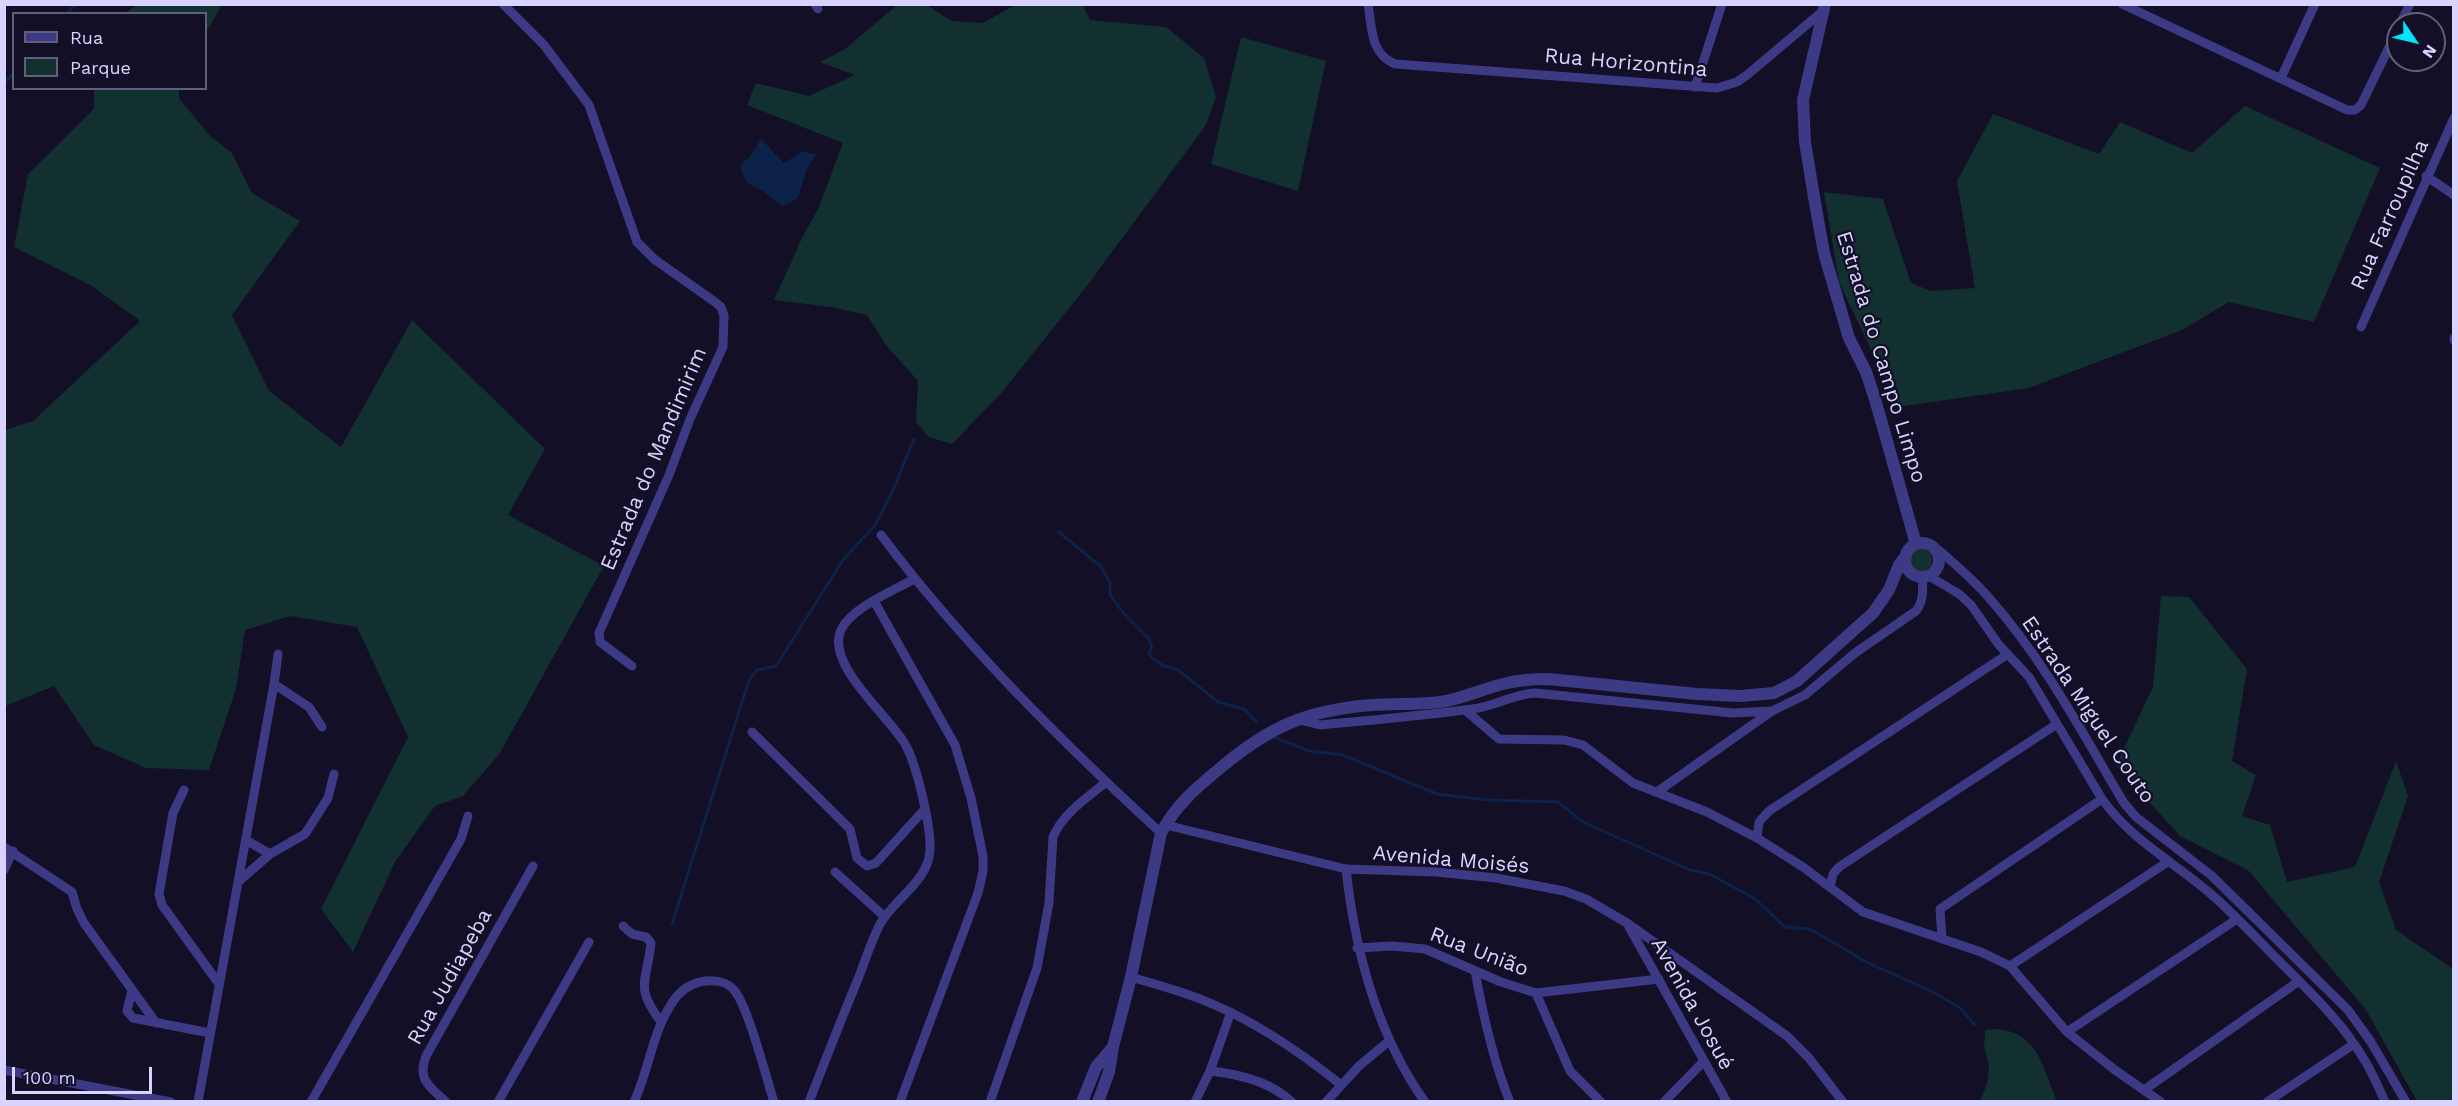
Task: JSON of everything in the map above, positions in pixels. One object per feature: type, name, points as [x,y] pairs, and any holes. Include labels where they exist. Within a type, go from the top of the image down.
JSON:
[{"type":"street","name":"Estrada do Mandimirim","points":[[503,4],[544,45],[582,92],[589,105],[637,242],[665,267],[715,302],[724,316],[725,333],[717,363],[690,419],[672,468],[599,633],[600,642],[632,666]]},
{"type":"street","name":"Rua Horizontina","points":[[1368,4],[1375,46],[1379,54],[1388,61],[1401,64],[1717,88],[1737,82],[1824,8]]},
{"type":"street","points":[[1695,87],[1722,4]]},
{"type":"street","points":[[2122,4],[2347,110],[2355,110],[2361,105],[2386,54]]},
{"type":"street","points":[[2281,78],[2315,4]]},
{"type":"street","name":"Estrada do Campo Limpo","points":[[1824,8],[1803,100],[1805,142],[1815,203],[1824,253],[1849,338],[1869,381],[1917,544]]},
{"type":"street","name":"Rua Farroupilha","points":[[2361,327],[2426,176],[2454,118]]},
{"type":"street","points":[[2426,176],[2454,195]]},
{"type":"street","points":[[881,535],[914,579],[972,646],[1106,782],[1163,829]]},
{"type":"street","points":[[1098,1101],[1109,1072],[1163,829],[1182,802],[1242,749],[1265,734],[1286,723],[1313,714],[1339,709],[1442,702],[1507,683],[1532,679],[1740,696],[1774,693],[1797,681],[1873,613],[1889,590],[1899,564],[1917,544],[1927,544],[1934,548],[1939,561],[1935,571],[1925,576]]},
{"type":"street","name":"Estrada Miguel Couto","points":[[1934,548],[1990,598],[2011,624],[2060,695],[2124,803],[2136,817],[2212,876],[2348,1010],[2371,1042],[2406,1101]]},
{"type":"street","points":[[1906,556],[1905,561],[1910,572],[1925,576],[1959,594],[1971,605],[2008,654],[2029,677],[2102,799],[2124,827],[2202,887],[2299,981],[2341,1026],[2354,1044],[2366,1061],[2385,1101]]},
{"type":"street","points":[[1657,792],[1772,711],[1804,695],[1855,654],[1916,611],[1920,606],[1925,576]]},
{"type":"street","points":[[808,1101],[885,917],[908,891],[929,859],[929,841],[924,810],[915,772],[904,743],[849,672],[838,651],[837,640],[841,629],[849,619],[874,601],[914,579]]},
{"type":"street","points":[[874,601],[955,745],[971,798],[983,856],[983,871],[978,893],[900,1101]]},
{"type":"street","points":[[198,1101],[278,654]]},
{"type":"street","points":[[1757,838],[1760,822],[1769,810],[2008,654]]},
{"type":"street","points":[[274,684],[309,707],[322,726]]},
{"type":"street","points":[[1300,720],[1320,725],[1448,713],[1535,693],[1733,712],[1772,711]]},
{"type":"street","points":[[1465,710],[1500,739],[1564,740],[1583,745],[1629,780],[1707,812],[1757,838],[1803,867],[1863,912],[1981,952],[2010,966],[2067,1032],[2161,1101]]},
{"type":"street","points":[[1830,887],[1833,874],[1839,867],[2057,724]]},
{"type":"street","points":[[752,732],[850,829],[857,858],[867,866],[876,863],[924,810]]},
{"type":"street","points":[[238,882],[270,854],[305,834],[328,798],[333,774]]},
{"type":"street","points":[[990,1101],[1033,986],[1049,903],[1053,837],[1065,817],[1106,782]]},
{"type":"street","points":[[184,790],[173,813],[159,894],[162,905],[219,984]]},
{"type":"street","points":[[1942,939],[1940,909],[2102,799]]},
{"type":"street","points":[[311,1101],[461,839],[468,816]]},
{"type":"street","name":"Avenida Moisés","points":[[1163,829],[1346,868],[1436,872],[1529,884],[1564,891],[1586,899],[1627,923],[1787,1036],[1824,1075],[1843,1101]]},
{"type":"street","points":[[246,840],[270,854]]},
{"type":"street","points":[[4,870],[9,849],[72,892],[84,922],[156,1023]]},
{"type":"street","points":[[2010,966],[2169,861]]},
{"type":"street","name":"Rua Judiapeba","points":[[446,1101],[423,1078],[421,1068],[533,866]]},
{"type":"street","points":[[1346,868],[1358,948],[1368,986],[1389,1041],[1413,1085],[1425,1101]]},
{"type":"street","points":[[835,872],[885,917]]},
{"type":"street","points":[[2202,887],[2212,876]]},
{"type":"street","points":[[2067,1032],[2237,919]]},
{"type":"street","name":"Avenida Josué","points":[[1627,923],[1727,1101]]},
{"type":"street","points":[[623,926],[632,934],[646,937],[651,943],[645,973],[645,993],[647,1003],[661,1022]]},
{"type":"street","points":[[498,1101],[589,942]]},
{"type":"street","name":"Rua União","points":[[1358,948],[1392,946],[1425,949],[1501,982],[1536,993],[1659,979]]},
{"type":"street","points":[[1475,971],[1503,1085],[1510,1101]]},
{"type":"street","points":[[1131,977],[1187,994],[1231,1012],[1297,1051],[1340,1084]]},
{"type":"street","points":[[634,1101],[661,1022],[672,1003],[681,992],[690,986],[711,981],[728,985],[735,990],[742,1002],[774,1101]]},
{"type":"street","points":[[2144,1090],[2299,981]]},
{"type":"street","points":[[132,990],[128,1014],[138,1020],[210,1033]]},
{"type":"street","points":[[1536,993],[1570,1071],[1601,1101]]},
{"type":"street","points":[[1195,1101],[1210,1071],[1231,1012]]},
{"type":"street","points":[[1326,1101],[1340,1084],[1389,1041]]},
{"type":"street","points":[[2267,1101],[2354,1044]]},
{"type":"street","points":[[1082,1101],[1096,1067],[1113,1047]]},
{"type":"street","points":[[1664,1101],[1704,1061]]},
{"type":"street","points":[[4,1070],[171,1101]]},
{"type":"street","points":[[1210,1071],[1244,1076],[1271,1087],[1292,1101]]},
{"type":"green space","points":[[137,4],[222,5],[207,30],[207,12],[126,12]]},
{"type":"green space","points":[[897,5],[927,5],[951,21],[983,23],[1015,5],[1083,5],[1090,20],[1166,27],[1204,58],[1216,97],[1206,125],[1086,287],[1002,392],[952,444],[929,437],[916,422],[918,381],[886,345],[867,315],[831,307],[774,300],[802,238],[819,207],[843,143],[747,105],[756,83],[809,96],[855,75],[820,62],[845,49]]},
{"type":"green space","points":[[1241,37],[1326,61],[1298,191],[1211,164]]},
{"type":"green space","points":[[94,90],[179,90],[179,98],[209,135],[232,153],[252,193],[300,221],[232,315],[269,391],[341,447],[412,320],[545,449],[508,515],[604,566],[500,753],[463,796],[435,806],[395,862],[353,952],[321,909],[408,737],[357,627],[290,616],[245,630],[236,689],[209,770],[146,768],[94,745],[54,686],[5,706],[5,430],[33,421],[140,321],[92,286],[14,247],[28,174],[94,109]]},
{"type":"green space","points":[[2245,106],[2380,168],[2314,322],[2229,302],[2182,330],[2029,388],[1898,407],[1839,282],[1824,192],[1883,199],[1911,283],[1931,291],[1975,288],[1957,181],[1993,114],[2099,154],[2120,122],[2192,153]]},
{"type":"green space","points":[[1921,549],[1929,552],[1932,560],[1929,568],[1921,571],[1913,568],[1910,560],[1913,552]]},
{"type":"green space","points":[[2161,596],[2189,597],[2247,669],[2232,761],[2256,775],[2242,816],[2270,825],[2287,882],[2355,867],[2396,761],[2408,796],[2379,882],[2396,930],[2453,969],[2453,1101],[2417,1101],[2366,1010],[2249,871],[2180,836],[2116,765],[2153,687]]},
{"type":"green space","points":[[1985,1030],[2009,1031],[2021,1036],[2030,1044],[2037,1053],[2057,1101],[1980,1101],[1987,1084],[1989,1066],[1984,1047]]},
{"type":"water","points":[[761,139],[784,163],[803,151],[816,155],[807,169],[798,198],[782,207],[764,192],[746,182],[740,166]]},
{"type":"waterway","points":[[69,12],[75,4]]},
{"type":"waterway","points":[[4,83],[12,75]]},
{"type":"waterway","points":[[672,924],[749,680],[757,670],[776,666],[843,560],[876,524],[914,439]]},
{"type":"waterway","points":[[1059,532],[1100,566],[1110,582],[1110,595],[1125,615],[1149,639],[1152,646],[1149,653],[1151,657],[1162,665],[1178,670],[1218,702],[1244,709],[1257,722]]},
{"type":"waterway","points":[[1271,736],[1309,751],[1343,755],[1437,794],[1488,800],[1558,802],[1583,822],[1690,870],[1709,874],[1754,898],[1785,927],[1810,929],[1868,963],[1931,991],[1959,1007],[1975,1025]]}]
